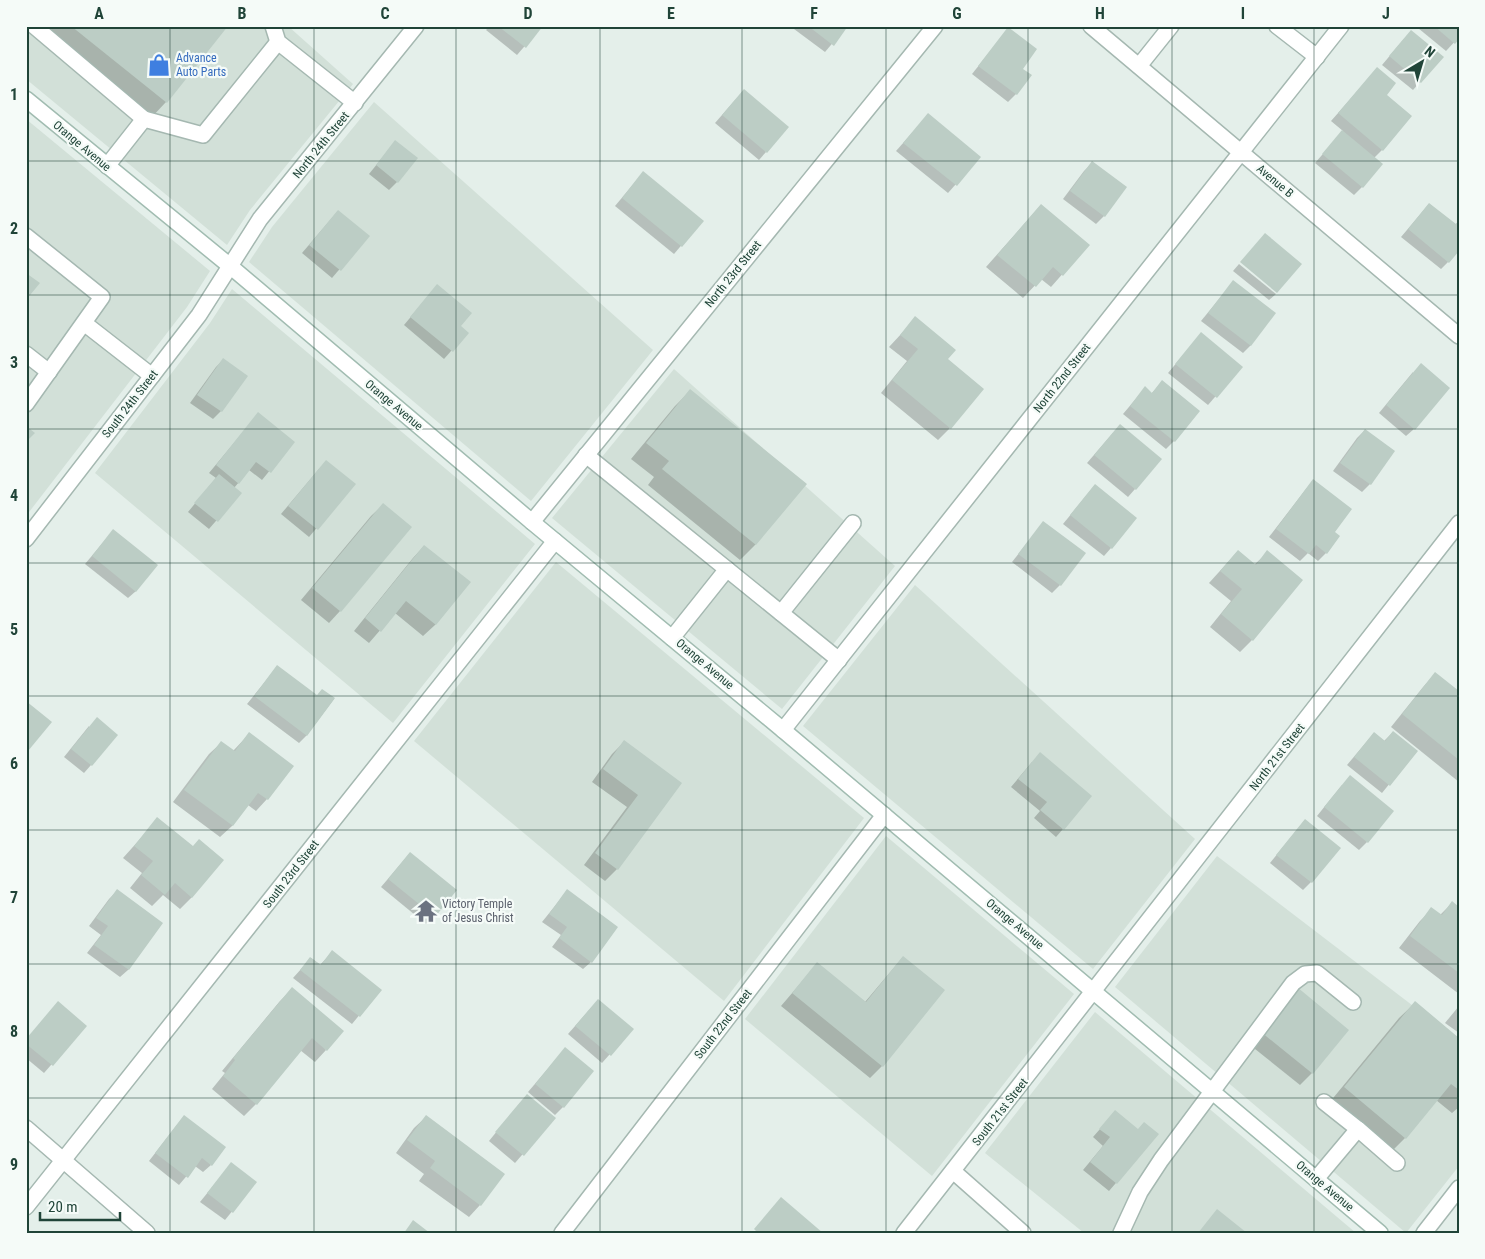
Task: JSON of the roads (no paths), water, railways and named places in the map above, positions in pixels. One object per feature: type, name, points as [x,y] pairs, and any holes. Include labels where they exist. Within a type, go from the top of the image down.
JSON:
[{"type":"street","points":[[34,26],[144,119],[203,135],[278,42]]},
{"type":"street","points":[[274,26],[278,42],[355,103]]},
{"type":"street","name":"North 24th Street","points":[[230,266],[260,219],[416,26]]},
{"type":"street","name":"North 23rd Street","points":[[532,522],[935,26]]},
{"type":"street","name":"Avenue B","points":[[1091,26],[1459,336]]},
{"type":"street","points":[[1139,66],[1171,26]]},
{"type":"street","points":[[1277,26],[1317,57]]},
{"type":"street","name":"North 22nd Street","points":[[783,730],[1341,26]]},
{"type":"street","name":"Orange Avenue","points":[[26,99],[230,266],[532,522],[1095,991],[1380,1233]]},
{"type":"street","points":[[107,166],[144,119]]},
{"type":"street","points":[[26,404],[102,297],[27,238]]},
{"type":"street","name":"South 24th Street","points":[[26,539],[199,315],[230,266]]},
{"type":"street","points":[[84,323],[152,376]]},
{"type":"street","points":[[26,354],[49,372]]},
{"type":"street","points":[[586,455],[839,660]]},
{"type":"street","name":"North 21st Street","points":[[1095,991],[1459,523]]},
{"type":"street","points":[[781,613],[852,524]]},
{"type":"street","name":"South 23rd Street","points":[[26,1207],[555,541]]},
{"type":"street","points":[[672,638],[727,569]]},
{"type":"street","name":"South 22nd Street","points":[[562,1233],[884,815]]},
{"type":"street","points":[[1121,1233],[1140,1192],[1212,1091],[1293,983],[1305,974],[1317,973],[1353,1002]]},
{"type":"street","name":"South 21st Street","points":[[904,1233],[1095,991]]},
{"type":"street","points":[[1324,1102],[1397,1163]]},
{"type":"street","points":[[26,1128],[147,1233]]},
{"type":"street","points":[[1316,1179],[1358,1130]]},
{"type":"street","points":[[953,1171],[1023,1233]]},
{"type":"street","points":[[1424,1233],[1459,1188]]},
{"type":"place","name":"Advance Auto Parts","points":[[159,65]]},
{"type":"place","name":"Victory Temple of Jesus Christ","points":[[426,911]]}]
